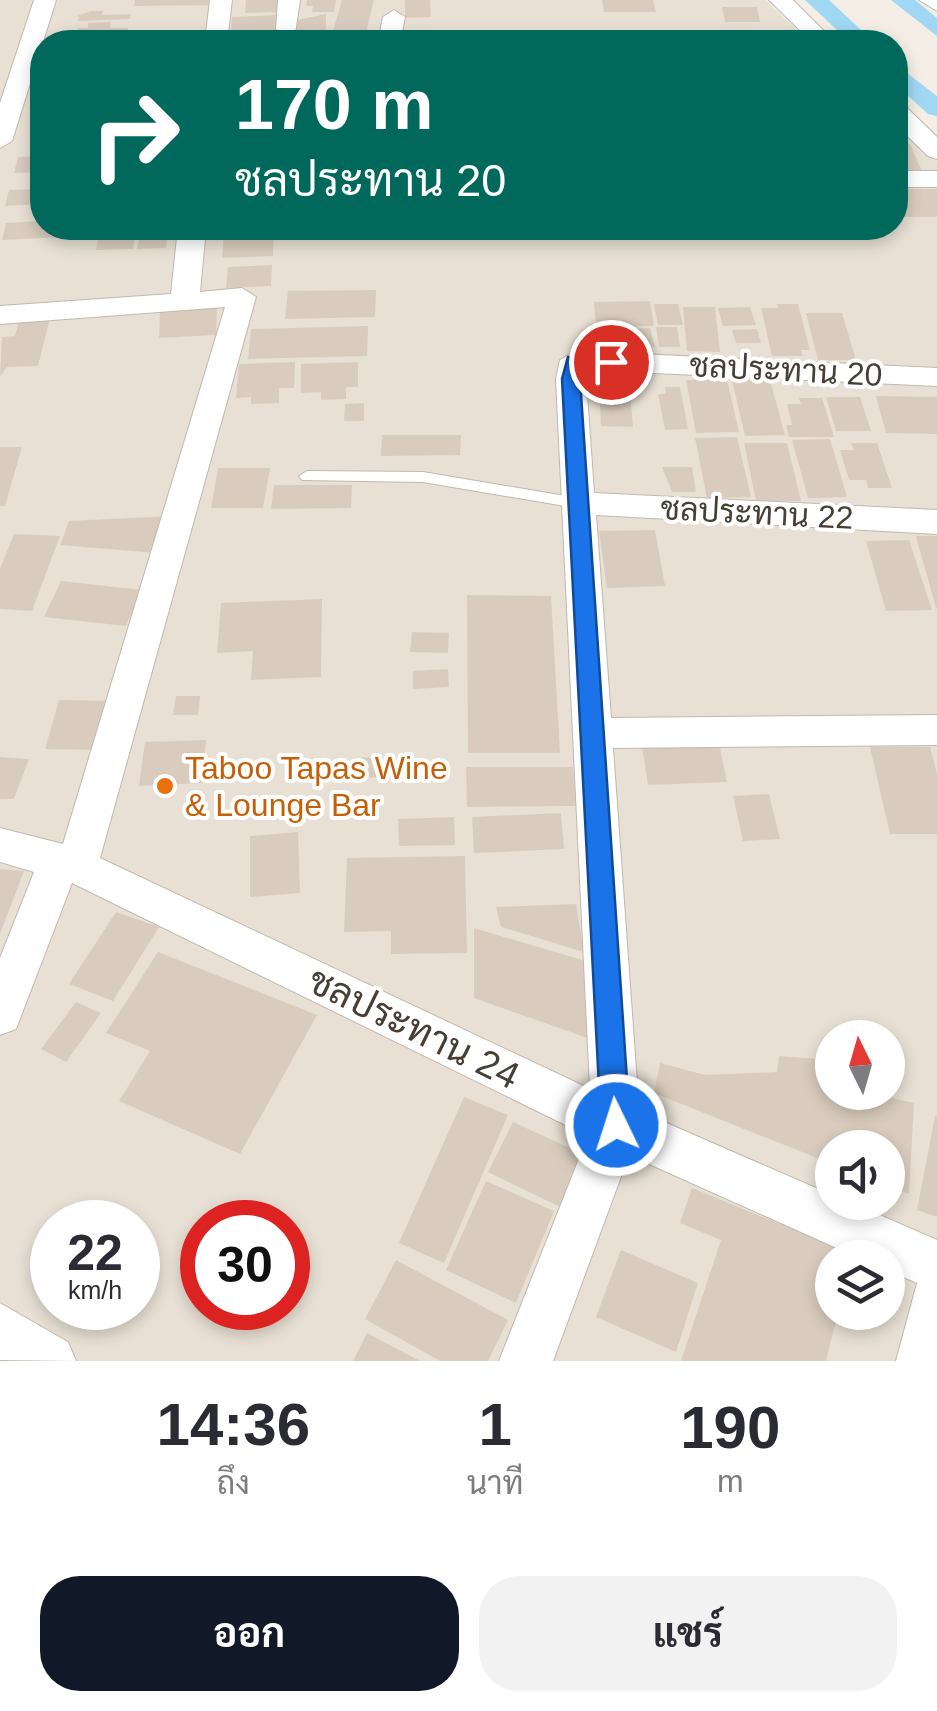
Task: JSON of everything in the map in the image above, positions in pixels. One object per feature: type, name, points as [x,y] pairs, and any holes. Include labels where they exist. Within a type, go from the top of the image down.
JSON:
[{"type":"street","points":[[35,30],[45,0]]},
{"type":"street","points":[[217,30],[221,0]]},
{"type":"street","points":[[286,29],[289,0]]},
{"type":"street","points":[[780,0],[811,30]]},
{"type":"street","points":[[391,30],[394,17]]},
{"type":"street","points":[[0,141],[30,47]]},
{"type":"street","points":[[0,64],[25,63]]},
{"type":"street","points":[[908,123],[937,151]]},
{"type":"street","points":[[908,179],[937,180]]},
{"type":"street","points":[[186,300],[191,240]]},
{"type":"street","points":[[0,315],[242,298],[69,863],[0,1014]]},
{"type":"street","name":"ชลประทาน 20","points":[[576,503],[571,379],[574,360],[937,377]]},
{"type":"street","points":[[526,1361],[616,1125],[576,503]]},
{"type":"street","name":"ชลประทาน 22","points":[[576,503],[937,522]]},
{"type":"street","points":[[590,734],[937,730]]},
{"type":"street","name":"ชลประทาน 24","points":[[0,845],[69,863],[616,1125],[937,1266]]},
{"type":"street","points":[[923,1361],[937,1296]]},
{"type":"street","points":[[0,1329],[49,1361]]},
{"type":"lane","points":[[307,476],[423,476],[576,503]]},
{"type":"shaded area","points":[[0,0],[765,0],[797,30],[30,30],[30,240],[908,240],[908,135],[937,162],[937,1361],[0,1361]]},
{"type":"building","points":[[135,0],[209,0],[208,5],[134,6]]},
{"type":"building","points":[[246,0],[280,0],[279,12],[245,13]]},
{"type":"building","points":[[307,0],[336,0],[334,12],[312,12],[313,6],[306,6]]},
{"type":"building","points":[[342,0],[374,0],[367,30],[333,30]]},
{"type":"building","points":[[405,0],[430,0],[431,17],[405,18]]},
{"type":"building","points":[[602,0],[653,0],[656,12],[604,12]]},
{"type":"building","points":[[722,7],[757,7],[760,22],[725,22]]},
{"type":"building","points":[[103,11],[102,15],[131,14],[130,19],[78,21],[79,15]]},
{"type":"building","points":[[326,14],[326,30],[297,30],[297,20]]},
{"type":"building","points":[[280,15],[279,30],[231,30],[232,17]]},
{"type":"building","points":[[111,22],[110,28],[128,30],[77,30],[88,28],[88,23]]},
{"type":"building","points":[[908,144],[910,144],[922,171],[908,171]]},
{"type":"building","points":[[30,156],[30,172],[14,173],[18,157]]},
{"type":"building","points":[[30,189],[30,205],[5,206],[9,190]]},
{"type":"building","points":[[908,189],[937,189],[937,217],[908,217]]},
{"type":"building","points":[[30,222],[30,239],[2,240],[6,223]]},
{"type":"building","points":[[98,240],[134,240],[133,249],[96,250]]},
{"type":"building","points":[[139,240],[167,240],[166,248],[137,249]]},
{"type":"building","points":[[224,240],[274,240],[273,256],[222,258]]},
{"type":"building","points":[[272,265],[271,286],[226,288],[228,267]]},
{"type":"building","points":[[376,290],[375,317],[285,319],[288,291]]},
{"type":"building","points":[[650,301],[654,326],[596,327],[594,302]]},
{"type":"building","points":[[654,304],[678,304],[683,325],[658,325]]},
{"type":"building","points":[[777,304],[798,304],[810,350],[801,350],[803,356],[772,356],[761,308],[778,308]]},
{"type":"building","points":[[683,307],[715,307],[720,352],[687,351]]},
{"type":"building","points":[[750,307],[756,325],[723,326],[718,308]]},
{"type":"building","points":[[217,308],[216,335],[159,338],[160,311]]},
{"type":"building","points":[[806,313],[842,313],[856,360],[818,360]]},
{"type":"building","points":[[20,318],[50,318],[38,366],[7,367],[0,377],[2,337],[15,336]]},
{"type":"building","points":[[368,326],[367,356],[248,359],[251,329]]},
{"type":"building","points":[[656,327],[677,327],[680,347],[659,347]]},
{"type":"building","points":[[650,328],[655,347],[624,348],[620,329]]},
{"type":"building","points":[[590,329],[616,335],[619,351],[593,351]]},
{"type":"building","points":[[757,329],[761,343],[736,343],[732,330]]},
{"type":"building","points":[[295,362],[294,388],[279,388],[279,403],[251,404],[251,397],[236,398],[239,364]]},
{"type":"building","points":[[358,362],[358,387],[346,387],[346,399],[321,400],[321,392],[301,393],[301,364]]},
{"type":"building","points":[[599,380],[629,381],[633,427],[601,426]]},
{"type":"building","points":[[686,380],[727,380],[739,432],[696,433]]},
{"type":"building","points":[[732,380],[770,380],[785,435],[745,436]]},
{"type":"building","points":[[665,387],[680,387],[688,429],[665,430],[658,394],[666,394]]},
{"type":"building","points":[[876,396],[937,397],[937,434],[886,433]]},
{"type":"building","points":[[826,397],[860,397],[871,431],[836,431]]},
{"type":"building","points":[[799,398],[822,398],[834,437],[789,437],[786,425],[792,425],[787,404],[801,404]]},
{"type":"building","points":[[364,403],[364,421],[344,421],[345,404]]},
{"type":"building","points":[[382,435],[461,435],[460,455],[381,456]]},
{"type":"building","points":[[737,437],[751,497],[707,498],[695,438]]},
{"type":"building","points":[[830,439],[847,497],[808,498],[792,440]]},
{"type":"building","points":[[744,443],[787,443],[801,501],[756,501]]},
{"type":"building","points":[[851,443],[877,443],[892,488],[868,488],[866,480],[849,480],[840,450],[854,450]]},
{"type":"building","points":[[0,447],[22,447],[5,506],[0,506]]},
{"type":"building","points":[[662,467],[692,467],[696,492],[672,492]]},
{"type":"building","points":[[218,468],[270,468],[263,508],[211,508]]},
{"type":"building","points":[[274,485],[352,485],[351,508],[271,509]]},
{"type":"building","points":[[168,516],[157,553],[60,545],[69,521]]},
{"type":"building","points":[[655,530],[665,586],[607,588],[599,531]]},
{"type":"building","points":[[14,534],[60,536],[32,611],[0,609],[0,569]]},
{"type":"building","points":[[916,536],[937,536],[936,608]]},
{"type":"building","points":[[909,540],[932,610],[886,611],[866,541]]},
{"type":"building","points":[[61,581],[142,590],[126,626],[44,617]]},
{"type":"building","points":[[467,595],[551,596],[560,753],[468,753]]},
{"type":"building","points":[[322,599],[321,677],[251,680],[253,651],[217,653],[221,603]]},
{"type":"building","points":[[412,632],[449,633],[448,653],[410,652]]},
{"type":"building","points":[[448,669],[449,687],[413,689],[413,671]]},
{"type":"building","points":[[176,696],[200,696],[198,715],[173,715]]},
{"type":"building","points":[[59,700],[114,701],[101,750],[45,749]]},
{"type":"building","points":[[206,740],[202,783],[139,786],[145,742]]},
{"type":"building","points":[[719,743],[727,782],[648,785],[642,746]]},
{"type":"building","points":[[870,747],[930,747],[937,774],[937,834],[890,834]]},
{"type":"building","points":[[0,757],[29,759],[14,799],[0,799]]},
{"type":"building","points":[[382,757],[382,777],[357,778],[357,758]]},
{"type":"building","points":[[466,767],[573,767],[576,806],[467,807]]},
{"type":"building","points":[[769,794],[780,839],[743,841],[733,796]]},
{"type":"building","points":[[561,813],[564,849],[474,853],[472,817]]},
{"type":"building","points":[[454,817],[455,845],[399,846],[398,819]]},
{"type":"building","points":[[298,832],[300,893],[250,897],[250,836]]},
{"type":"building","points":[[465,856],[467,953],[391,954],[391,931],[344,932],[347,858]]},
{"type":"building","points":[[0,869],[24,871],[0,934]]},
{"type":"building","points":[[576,904],[584,952],[501,927],[496,907]]},
{"type":"building","points":[[116,912],[159,927],[113,1001],[69,984]]},
{"type":"building","points":[[474,928],[589,962],[596,1041],[474,998]]},
{"type":"building","points":[[158,952],[317,1015],[240,1154],[119,1101],[150,1051],[106,1033]]},
{"type":"building","points":[[76,1002],[101,1013],[66,1062],[41,1049]]},
{"type":"building","points":[[779,1056],[815,1059],[815,1110],[905,1110],[905,1101],[914,1103],[909,1194],[905,1192],[905,1130],[815,1130],[815,1157],[654,1093],[660,1063],[705,1075],[777,1072]]},
{"type":"building","points":[[464,1097],[508,1115],[444,1263],[399,1243]]},
{"type":"building","points":[[937,1116],[937,1217],[917,1210]]},
{"type":"building","points":[[513,1122],[585,1155],[562,1208],[488,1172]]},
{"type":"building","points":[[486,1181],[554,1211],[516,1303],[446,1270]]},
{"type":"building","points":[[692,1188],[819,1240],[815,1240],[815,1330],[834,1330],[826,1361],[681,1361],[721,1240],[680,1223]]},
{"type":"building","points":[[621,1250],[698,1283],[676,1352],[596,1317]]},
{"type":"building","points":[[396,1260],[508,1320],[488,1361],[440,1361],[365,1319]]},
{"type":"building","points":[[367,1333],[420,1361],[353,1361]]},
{"type":"waterway","points":[[816,0],[850,30]]},
{"type":"waterway","points":[[902,0],[937,29]]},
{"type":"waterway","points":[[908,83],[937,109]]},
{"type":"place","name":"Taboo Tapas Wine & Lounge Bar","points":[[165,786]]},
{"type":"route","points":[[611,362],[574,360],[571,379],[616,1125]]}]
